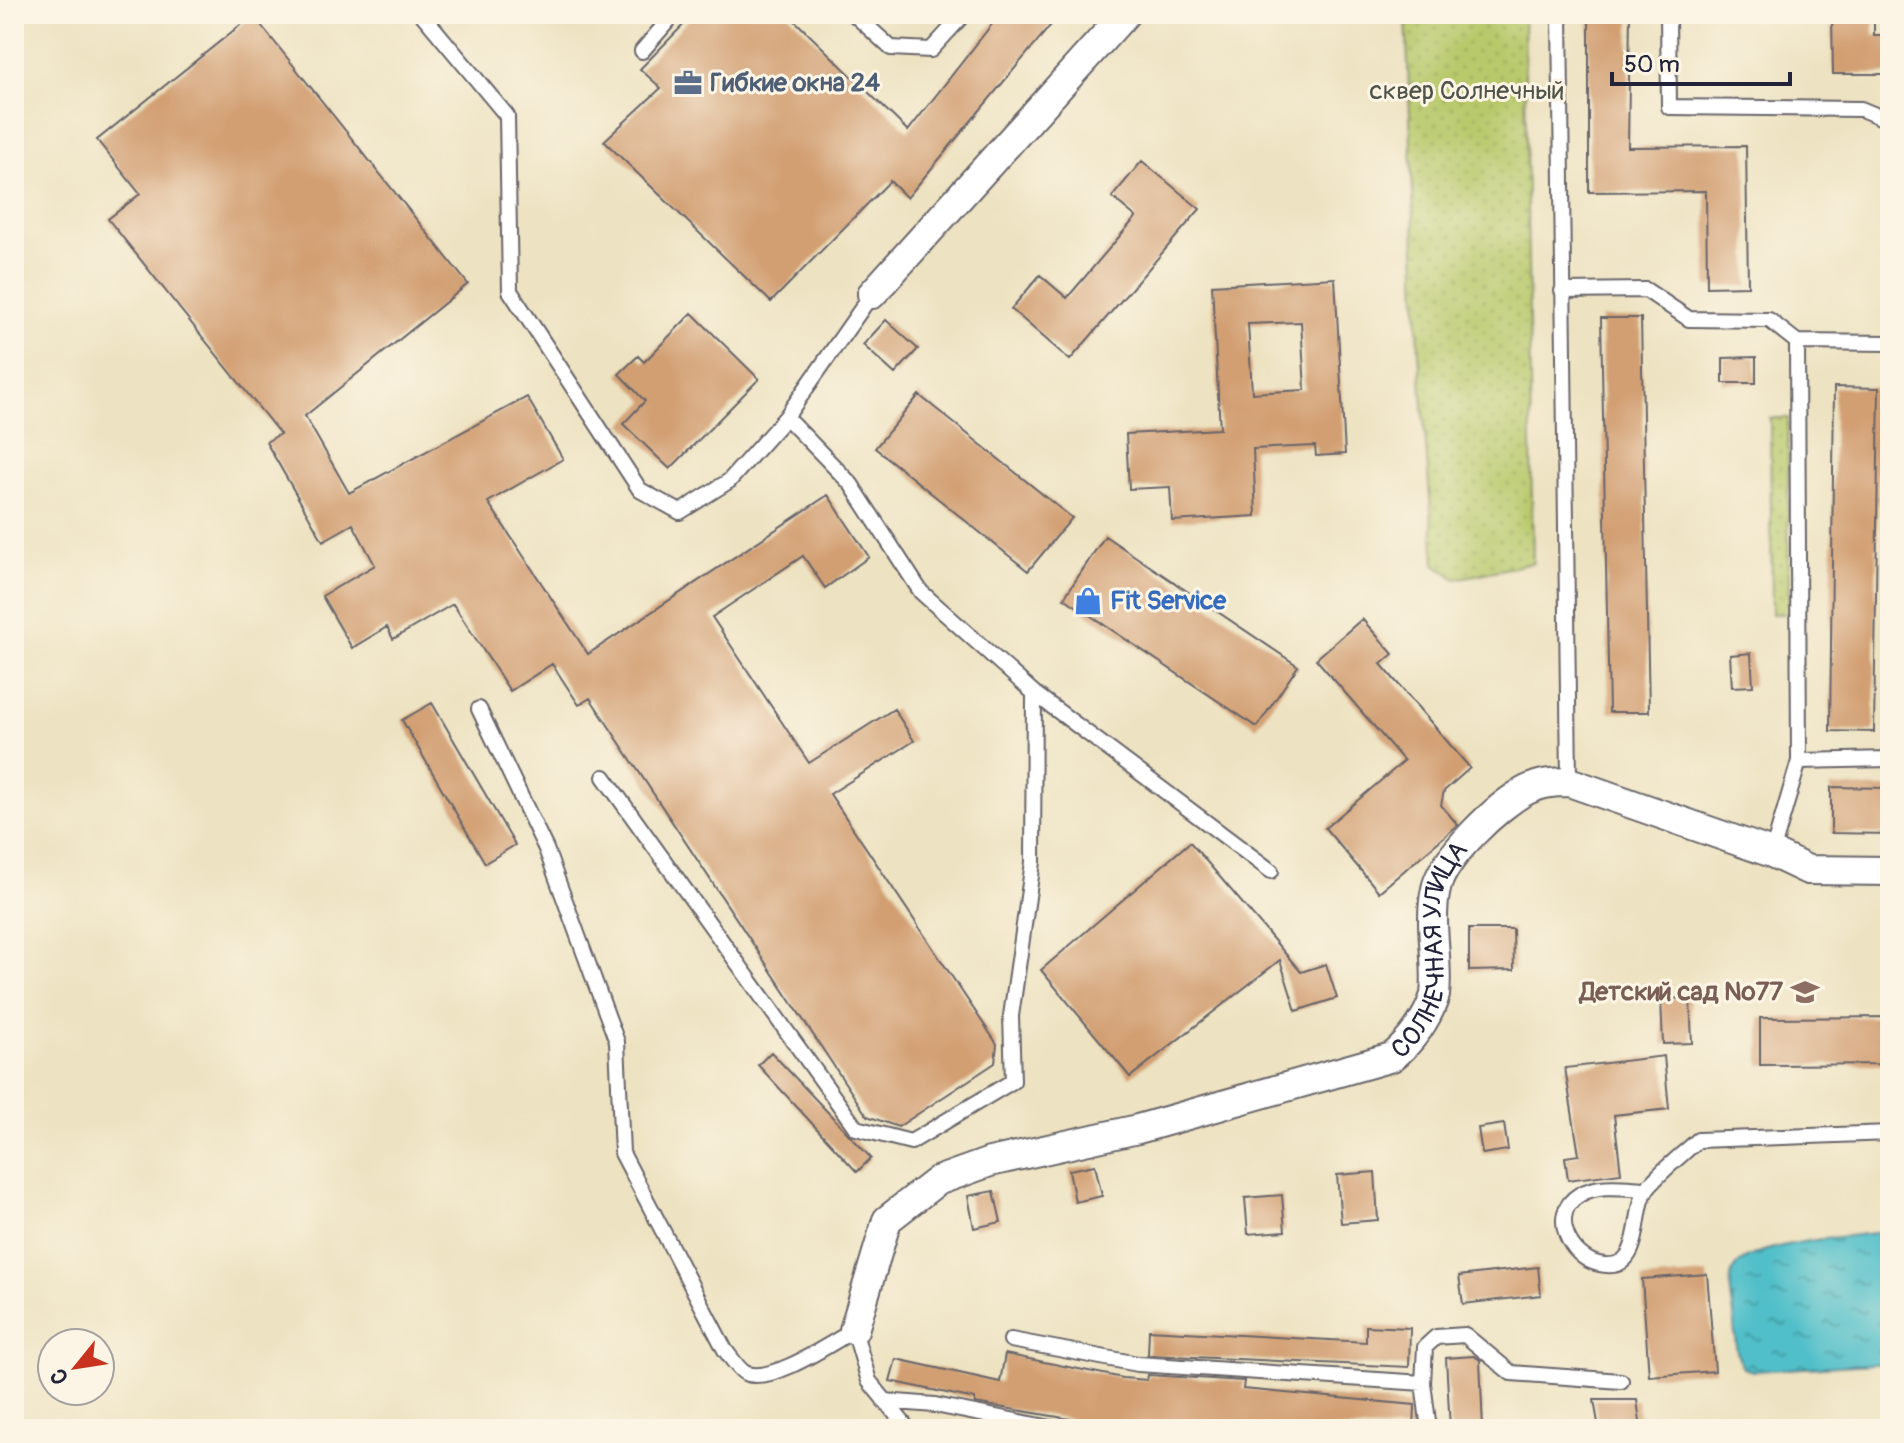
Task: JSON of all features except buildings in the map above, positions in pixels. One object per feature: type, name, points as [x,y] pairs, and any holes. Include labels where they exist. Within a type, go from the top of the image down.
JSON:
[{"type":"street","points":[[872,294],[1125,14]]},
{"type":"street","name":"СОЛНЕЧНАЯ УЛИЦА","points":[[854,1330],[887,1220],[937,1181],[990,1162],[1138,1129],[1392,1057],[1404,1047],[1431,1008],[1435,995],[1434,910],[1440,874],[1472,836],[1511,800],[1546,782],[1569,782]]},
{"type":"street","points":[[1569,782],[1772,853],[1808,870],[1890,871]]},
{"type":"lane","points":[[422,14],[507,116],[510,291],[640,490],[680,512],[729,481],[786,417],[872,294]]},
{"type":"lane","points":[[642,51],[674,14]]},
{"type":"lane","points":[[854,14],[891,48],[931,50],[964,14]]},
{"type":"lane","points":[[1560,14],[1569,782]]},
{"type":"lane","points":[[1668,14],[1669,107],[1861,109],[1890,121]]},
{"type":"lane","points":[[1562,291],[1646,290],[1689,319],[1769,320],[1797,342],[1890,343]]},
{"type":"lane","points":[[1772,853],[1799,761],[1797,342]]},
{"type":"lane","points":[[786,417],[851,484],[921,592],[1034,693],[1271,871]]},
{"type":"lane","points":[[604,777],[856,1128],[911,1142],[1013,1081],[1011,1016],[1033,862],[1034,693]]},
{"type":"lane","points":[[479,709],[546,849],[617,1042],[622,1153],[725,1350],[744,1373],[761,1376],[797,1363],[854,1330],[869,1381],[908,1429]]},
{"type":"lane","points":[[1799,761],[1890,759]]},
{"type":"lane","points":[[1646,1189],[1600,1187],[1579,1195],[1568,1205],[1565,1218],[1567,1242],[1584,1260],[1603,1265],[1622,1262],[1631,1253],[1646,1189],[1698,1140],[1890,1133]]},
{"type":"lane","points":[[1429,1429],[1423,1383],[1425,1347],[1436,1337],[1465,1335],[1511,1373],[1621,1381]]},
{"type":"lane","points":[[1011,1340],[1138,1364],[1423,1383]]},
{"type":"lane","points":[[884,1401],[935,1405],[1056,1429]]},
{"type":"green space","name":"сквер Солнечный","points":[[1406,14],[1524,14],[1533,563],[1456,579],[1435,564],[1419,354]]},
{"type":"green space","points":[[1770,418],[1788,418],[1789,614],[1772,614]]},
{"type":"water","points":[[1890,1231],[1890,1363],[1753,1371],[1743,1368],[1736,1348],[1731,1286],[1733,1271],[1742,1261],[1780,1246]]},
{"type":"place","name":"Гибкие окна 24","points":[[688,83]]},
{"type":"place","name":"Fit Service","points":[[1088,601]]},
{"type":"place","name":"Детский сад №77","points":[[1805,992]]}]
